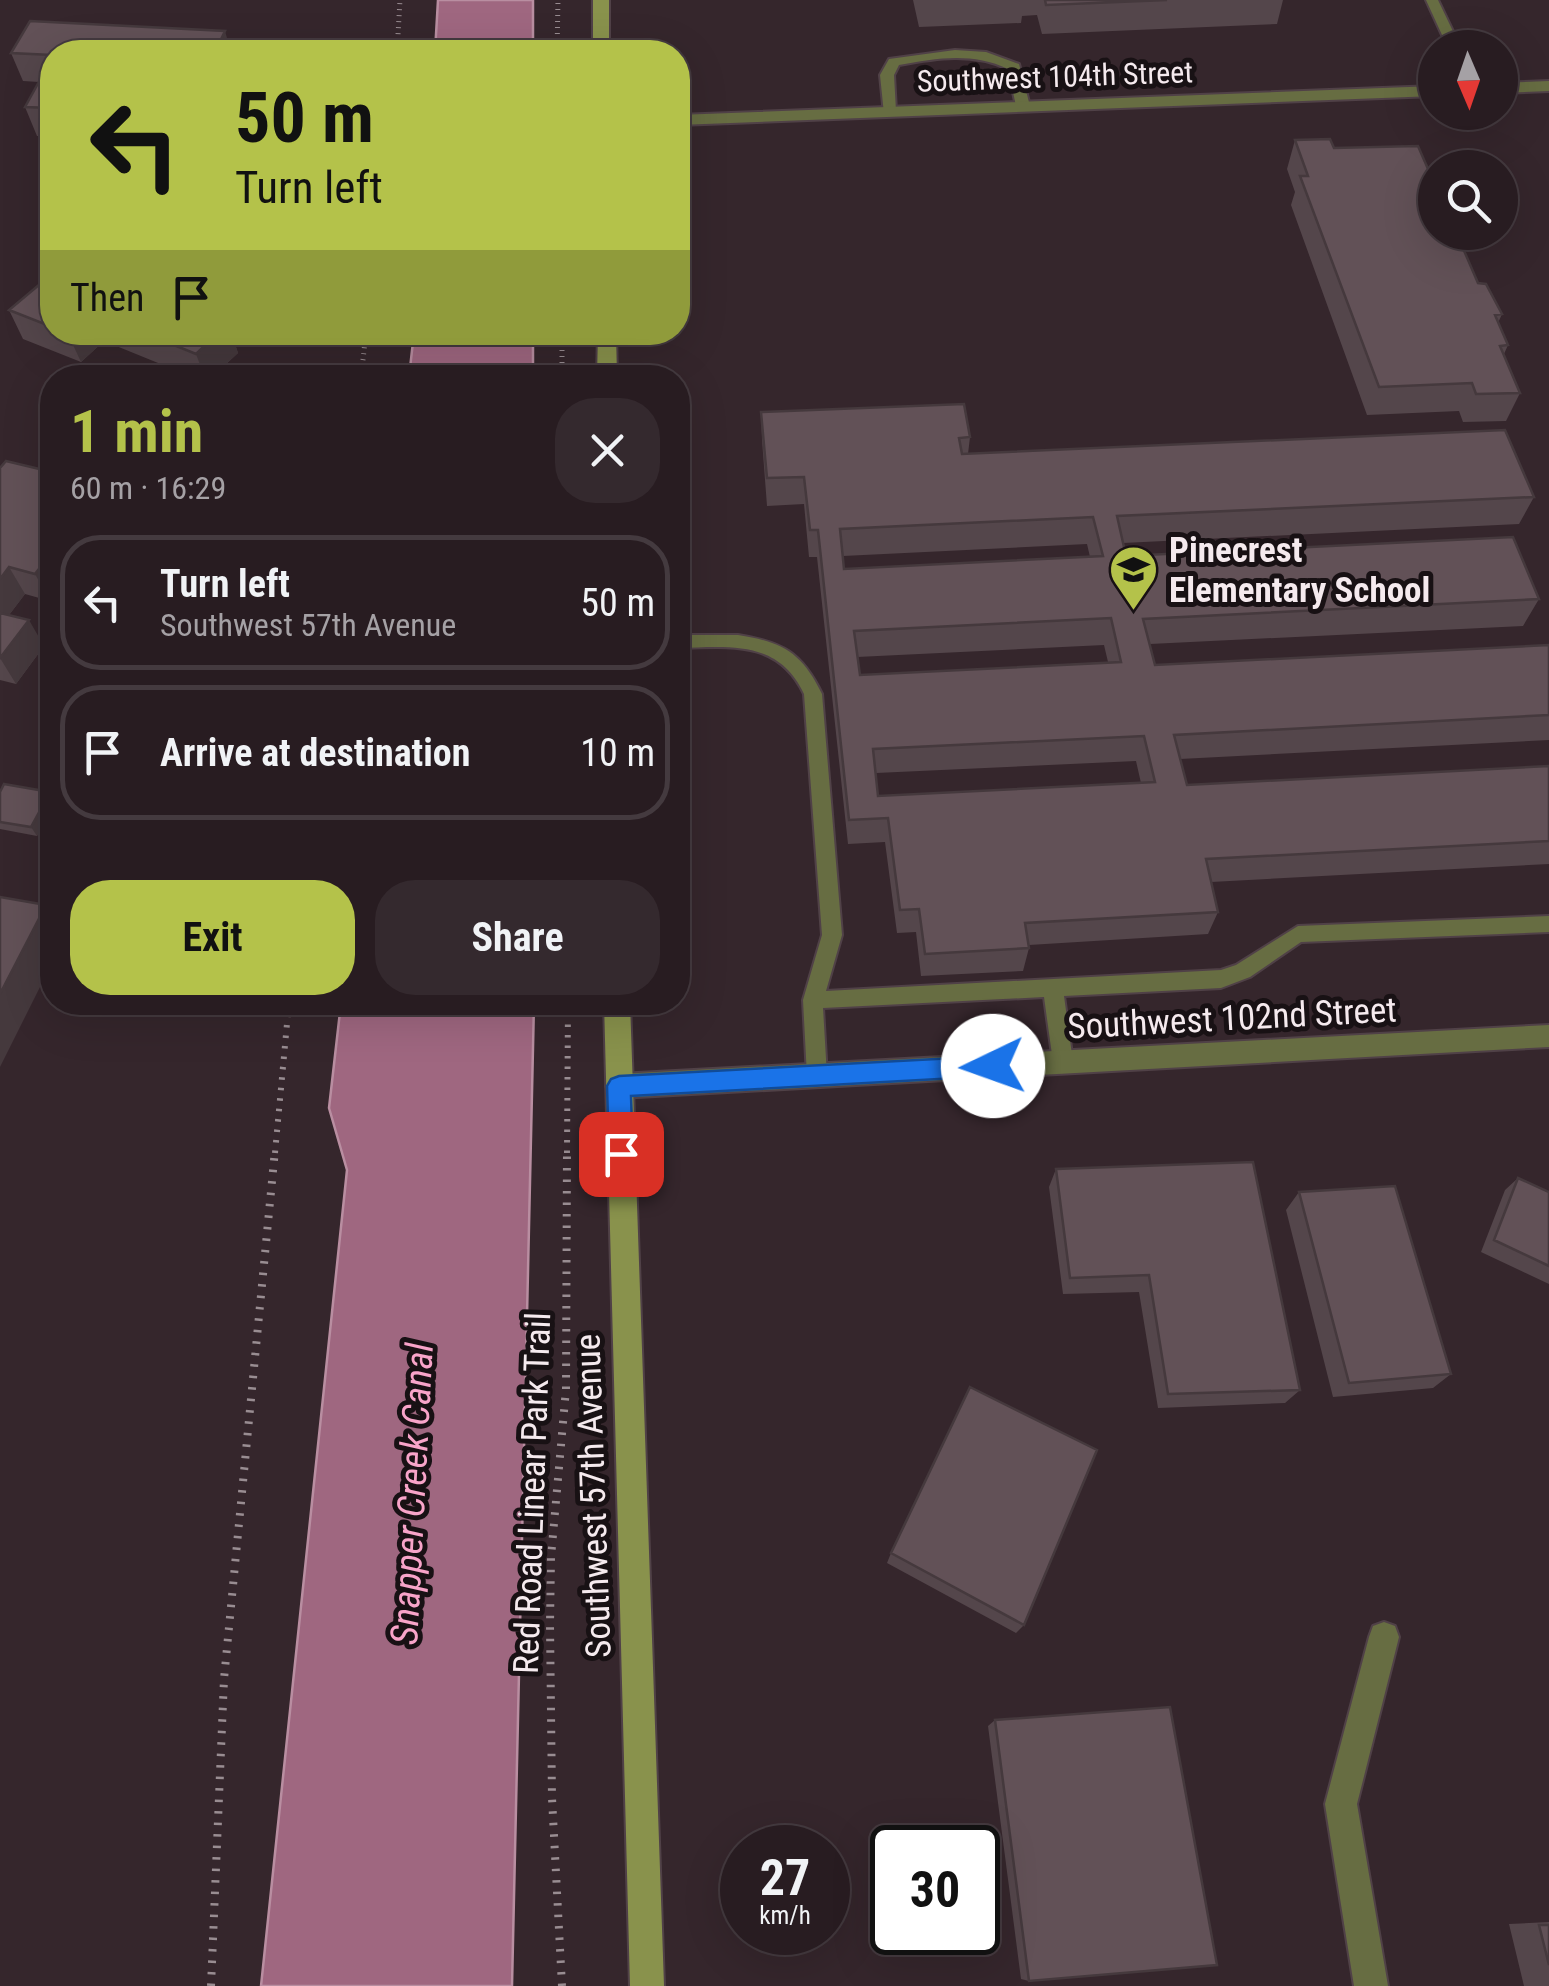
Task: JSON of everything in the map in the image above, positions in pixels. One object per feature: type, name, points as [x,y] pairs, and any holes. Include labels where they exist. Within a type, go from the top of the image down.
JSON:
[{"type":"main road","points":[[601,0],[601,40]]},
{"type":"main road","name":"Southwest 57th Avenue","points":[[618,1015],[647,1986]]},
{"type":"street","points":[[1518,87],[1549,86]]},
{"type":"street","name":"Southwest 104th Street","points":[[690,119],[1418,92]]},
{"type":"street","name":"Southwest 102nd Street","points":[[619,1086],[1549,1036]]},
{"type":"street","points":[[1370,1986],[1341,1804],[1384,1637]]},
{"type":"lane","points":[[1432,0],[1447,30]]},
{"type":"lane","points":[[889,111],[887,75],[894,62],[962,54],[998,57],[1014,66],[1023,106]]},
{"type":"lane","points":[[690,642],[747,640],[783,652],[807,675],[813,694],[832,935],[813,1000],[816,1076]]},
{"type":"lane","points":[[813,1000],[1221,979],[1262,962],[1280,943],[1298,934],[1549,924]]},
{"type":"lane","points":[[1053,988],[1064,1062]]},
{"type":"path","points":[[398,40],[400,0]]},
{"type":"path","points":[[557,40],[558,0]]},
{"type":"path","points":[[211,1986],[224,1679],[288,1015]]},
{"type":"path","name":"Red Road Linear Park Trail","points":[[562,1986],[552,1798],[550,1625],[566,1389],[568,1015]]},
{"type":"water","points":[[438,0],[533,0],[533,40],[436,40]]},
{"type":"water","points":[[413,345],[533,345],[533,365],[410,365]]},
{"type":"water","name":"Snapper Creek Canal","points":[[340,1015],[534,1015],[512,1986],[261,1986],[347,1170],[329,1108]]},
{"type":"building","points":[[1045,0],[1167,0],[1046,5]]},
{"type":"building","points":[[30,21],[225,31],[221,40],[40,40],[40,54],[11,53]]},
{"type":"building","points":[[40,80],[40,108],[25,107]]},
{"type":"building","points":[[1330,139],[1334,148],[1418,146],[1418,250],[1464,250],[1478,283],[1486,284],[1502,314],[1495,315],[1508,345],[1500,346],[1520,393],[1476,394],[1472,383],[1379,387],[1300,176],[1308,176],[1295,140]]},
{"type":"building","points":[[40,284],[40,322],[9,310]]},
{"type":"building","points":[[174,345],[205,345],[196,354]]},
{"type":"building","points":[[964,404],[970,437],[959,438],[962,454],[1505,430],[1534,497],[1117,516],[1126,556],[1513,537],[1539,599],[1143,619],[1155,665],[1549,645],[1549,715],[1174,735],[1187,785],[1549,766],[1549,841],[1206,859],[1218,912],[1025,923],[1029,948],[925,954],[919,909],[900,910],[888,818],[849,820],[818,530],[810,530],[804,477],[767,478],[761,412]],"holes":[[[1093,517],[1103,556],[844,569],[840,529]],[[1111,618],[1121,662],[860,675],[854,631]],[[1144,736],[1155,782],[878,796],[873,749]]]},
{"type":"building","points":[[6,461],[40,469],[40,568],[35,574],[9,567],[0,579],[0,468]]},
{"type":"building","points":[[0,613],[29,620],[0,658]]},
{"type":"building","points":[[4,784],[40,790],[40,810],[31,827],[0,822],[0,792]]},
{"type":"building","points":[[0,897],[40,904],[40,917],[0,994]]},
{"type":"building","points":[[1253,1162],[1300,1390],[1168,1394],[1149,1275],[1070,1278],[1056,1169]]},
{"type":"building","points":[[1518,1178],[1549,1192],[1549,1266],[1494,1240]]},
{"type":"building","points":[[1395,1186],[1451,1374],[1349,1383],[1299,1192]]},
{"type":"building","points":[[970,1387],[1097,1450],[1024,1625],[891,1553]]},
{"type":"building","points":[[1170,1707],[1217,1965],[1029,1981],[995,1720]]},
{"type":"building","points":[[1539,1925],[1549,1925],[1549,1965]]},
{"type":"place","name":"Pinecrest Elementary School","points":[[1134,612]]},
{"type":"route","points":[[621,1154],[619,1086],[993,1066]]}]
